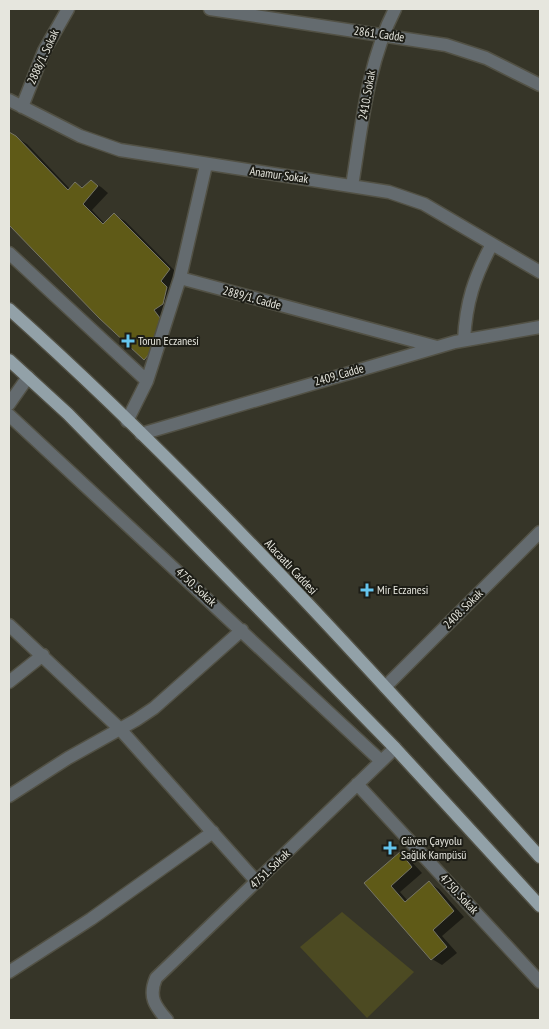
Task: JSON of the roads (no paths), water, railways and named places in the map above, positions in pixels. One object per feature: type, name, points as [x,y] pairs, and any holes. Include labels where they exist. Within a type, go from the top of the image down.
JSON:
[{"type":"main road","name":"Alacaatlı Caddesi","points":[[9,310],[209,500],[385,687],[540,857]]},
{"type":"main road","points":[[9,360],[82,428],[395,748],[540,906]]},
{"type":"street","name":"2888/1. Sokak","points":[[22,107],[44,51],[68,9]]},
{"type":"street","name":"2861. Cadde","points":[[210,9],[419,39],[466,50],[540,85]]},
{"type":"street","name":"2410. Sokak","points":[[352,186],[369,82],[382,35],[395,9]]},
{"type":"street","name":"Anamur Sokak","points":[[9,100],[99,144],[143,155],[389,192],[424,204],[540,272]]},
{"type":"street","points":[[127,421],[147,381],[180,278],[206,165]]},
{"type":"street","points":[[464,340],[468,301],[474,280],[492,244]]},
{"type":"street","points":[[9,253],[147,381]]},
{"type":"street","name":"2889/1. Cadde","points":[[180,278],[438,347]]},
{"type":"street","name":"2409. Cadde","points":[[141,434],[464,340],[540,327]]},
{"type":"street","points":[[9,404],[28,378]]},
{"type":"street","name":"4750. Sokak","points":[[9,415],[381,761]]},
{"type":"street","name":"2408. Sokak","points":[[385,687],[540,532]]},
{"type":"street","points":[[9,625],[119,728],[258,882]]},
{"type":"street","points":[[9,796],[154,708],[242,630]]},
{"type":"street","points":[[9,682],[43,655]]},
{"type":"street","name":"4751. Sokak","points":[[167,1020],[156,1007],[152,994],[156,978],[258,882],[395,748]]},
{"type":"street","name":"4750. Sokak","points":[[357,784],[540,982]]},
{"type":"street","points":[[9,972],[91,919],[213,832]]},
{"type":"place","name":"Torun Eczanesi","points":[[128,341]]},
{"type":"place","name":"Mir Eczanesi","points":[[367,590]]},
{"type":"place","name":"Güven Çayyolu Sağlık Kampüsü","points":[[390,848]]}]
